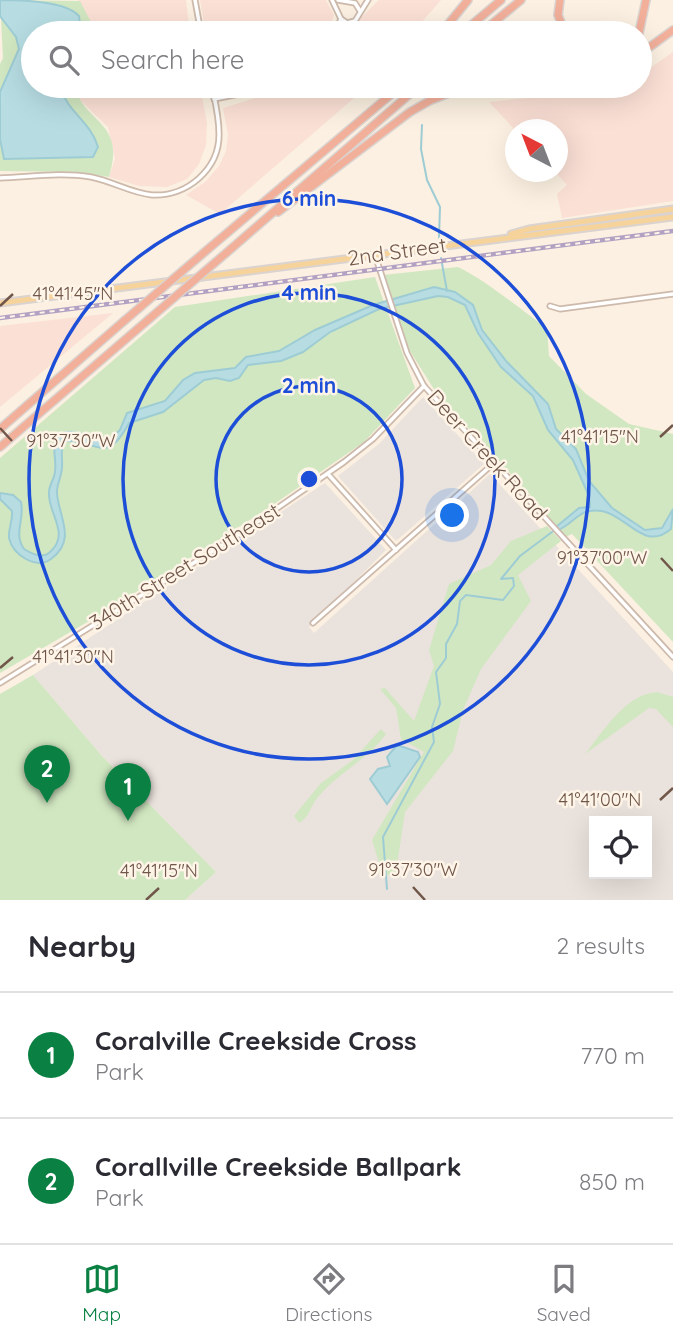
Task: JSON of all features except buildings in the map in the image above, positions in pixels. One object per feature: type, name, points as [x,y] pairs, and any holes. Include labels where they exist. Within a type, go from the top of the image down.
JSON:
[{"type":"highway","points":[[451,21],[468,0]]},
{"type":"highway","points":[[476,21],[501,0]]},
{"type":"highway","points":[[496,21],[521,0]]},
{"type":"highway","points":[[559,0],[560,21]]},
{"type":"highway","points":[[642,21],[646,0]]},
{"type":"highway","points":[[652,45],[673,30]]},
{"type":"highway","points":[[346,134],[382,98]]},
{"type":"highway","points":[[0,429],[206,250],[387,98]]},
{"type":"highway","points":[[0,447],[405,98]]},
{"type":"highway","points":[[265,219],[285,208],[410,112],[436,98]]},
{"type":"main road","name":"2nd Street","points":[[502,237],[529,229],[673,209]]},
{"type":"main road","name":"2nd Street","points":[[0,303],[673,217]]},
{"type":"street","points":[[195,0],[199,21]]},
{"type":"street","points":[[332,0],[341,19],[350,21]]},
{"type":"street","points":[[338,0],[345,3],[358,0]]},
{"type":"street","points":[[355,21],[368,0]]},
{"type":"street","points":[[352,2],[360,11]]},
{"type":"street","points":[[338,12],[345,3]]},
{"type":"street","points":[[0,178],[77,176],[101,179],[144,194],[160,195],[182,190],[206,171],[217,149],[219,133],[214,99],[219,98]]},
{"type":"street","name":"Deer Creek Road","points":[[374,256],[394,318],[424,386],[673,657]]},
{"type":"street","points":[[550,306],[560,309],[673,294]]},
{"type":"street","name":"340th Street Southeast","points":[[0,683],[237,536],[328,474],[373,439],[424,386]]},
{"type":"street","points":[[313,623],[494,463]]},
{"type":"street","points":[[328,474],[396,550]]},
{"type":"shaded area","points":[[78,0],[186,0],[189,21],[90,21]]},
{"type":"shaded area","points":[[200,0],[326,0],[334,15],[332,21],[204,21]]},
{"type":"shaded area","points":[[379,0],[441,0],[423,21],[357,21]]},
{"type":"shaded area","points":[[673,52],[673,201],[562,218],[557,194],[567,185],[564,182],[568,182],[568,119],[505,119],[489,102],[527,98],[652,98],[652,67]]},
{"type":"shaded area","points":[[78,98],[202,98],[207,123],[206,145],[199,164],[187,179],[167,187],[139,186],[109,177],[115,159],[108,127]]},
{"type":"shaded area","points":[[255,98],[354,98],[220,214],[186,195],[205,182],[219,166],[226,151],[228,135],[223,108]]},
{"type":"shaded area","points":[[113,313],[0,407],[0,326]]},
{"type":"shaded area","points":[[423,397],[484,464],[396,541],[338,476],[379,444]]},
{"type":"shaded area","points":[[490,474],[673,672],[673,900],[185,900],[216,872],[101,755],[33,675],[325,483],[386,550],[309,627],[314,633]]},
{"type":"green space","points":[[0,0],[80,1],[90,21],[21,21],[21,98],[79,98],[108,133],[113,158],[109,177],[78,172],[0,171],[0,64],[3,58]]},
{"type":"green space","points":[[458,267],[491,287],[547,328],[549,356],[586,394],[629,424],[673,434],[673,642],[572,534],[565,537],[558,530],[565,527],[563,524],[556,527],[542,508],[437,394],[408,348],[383,275]]},
{"type":"green space","points":[[375,277],[415,388],[364,442],[267,509],[103,613],[0,673],[0,458],[175,307]]},
{"type":"green space","points":[[547,526],[561,541],[518,575],[531,601],[481,669],[463,710],[453,751],[405,812],[395,878],[382,872],[372,840],[424,752],[401,739],[396,708],[380,689],[385,688],[414,721],[434,666],[429,650],[449,584],[491,565],[511,541]]},
{"type":"green space","points":[[33,675],[101,755],[216,872],[185,900],[0,900],[0,694]]},
{"type":"green space","points":[[657,692],[673,697],[673,727],[656,709],[649,708],[585,754],[625,707],[645,695]]},
{"type":"green space","points":[[381,729],[386,734],[326,788],[299,823],[294,816],[321,783],[353,760]]},
{"type":"water","points":[[0,0],[54,4],[79,16],[80,21],[21,21],[21,98],[64,98],[95,138],[98,147],[93,157],[4,159],[0,139],[0,92],[19,49],[16,37],[0,16]]},
{"type":"water","points":[[434,287],[455,292],[473,305],[482,330],[507,362],[548,404],[556,429],[576,449],[589,481],[612,508],[645,530],[662,528],[673,509],[671,529],[652,537],[644,535],[611,514],[594,510],[582,513],[558,530],[556,527],[579,508],[590,507],[589,496],[573,460],[548,430],[533,396],[501,367],[478,333],[465,305],[448,297],[438,296],[379,309],[330,332],[303,352],[281,361],[248,365],[239,378],[230,381],[216,378],[204,380],[163,412],[129,423],[114,444],[107,447],[66,441],[62,451],[62,470],[57,491],[65,536],[59,552],[45,562],[32,562],[20,555],[11,544],[9,535],[12,511],[0,499],[0,493],[13,495],[21,502],[19,537],[24,549],[43,556],[56,546],[59,531],[49,492],[55,474],[54,452],[59,435],[73,432],[98,439],[110,439],[120,430],[127,413],[165,401],[183,380],[195,373],[235,368],[246,357],[279,351],[315,330],[373,305]]},
{"type":"water","points":[[397,745],[418,752],[420,757],[387,804],[370,779],[378,769],[390,766],[387,757]]},
{"type":"waterway","points":[[422,125],[421,149],[427,180],[440,207],[439,238]]},
{"type":"waterway","points":[[441,258],[447,291]]},
{"type":"waterway","points":[[387,889],[383,837],[434,742],[432,727],[440,704],[436,672],[446,658],[446,644],[457,624],[460,601],[466,595],[503,600],[514,586],[513,578],[501,579],[520,556],[556,529]]},
{"type":"railway","points":[[0,318],[673,231]]},
{"type":"place","name":"Corallville Creekside Ballpark","points":[[47,803]]},
{"type":"place","name":"Coralville Creekside Cross","points":[[128,821]]}]
